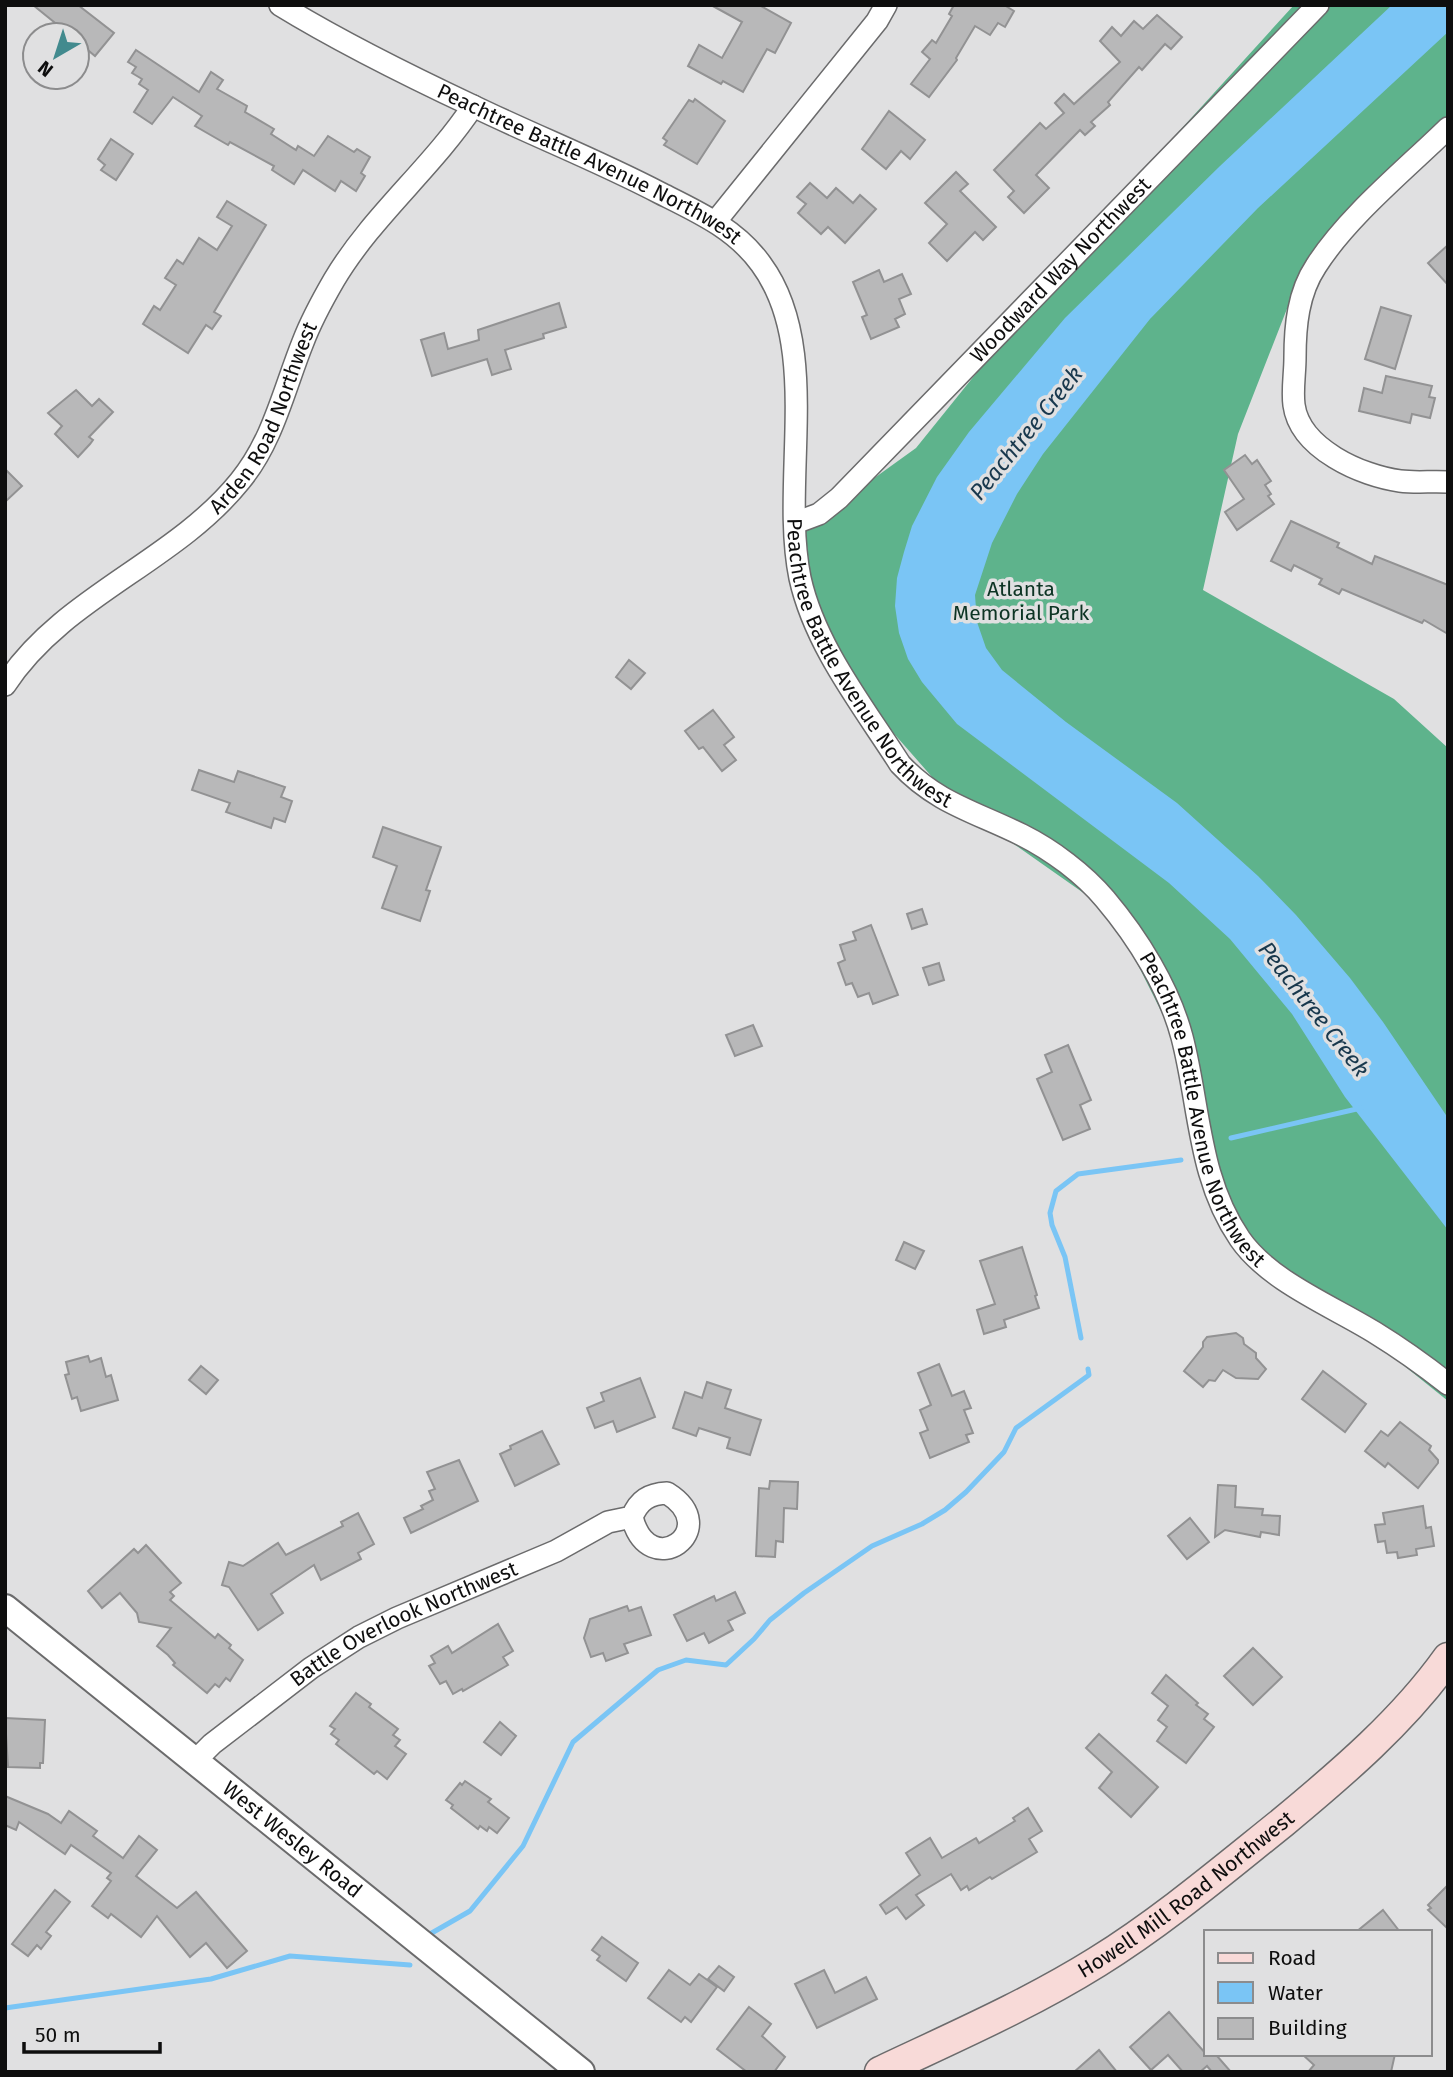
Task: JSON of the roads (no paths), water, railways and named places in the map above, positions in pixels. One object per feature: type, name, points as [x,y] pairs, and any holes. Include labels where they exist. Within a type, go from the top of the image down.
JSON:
[{"type":"main road","name":"Howell Mill Road Northwest","points":[[880,2072],[1025,2003],[1098,1961],[1208,1882],[1325,1787],[1412,1703],[1448,1658]]},
{"type":"street","name":"Peachtree Battle Avenue Northwest","points":[[280,5],[377,59],[634,180],[716,222],[739,240],[761,264],[776,289],[788,319],[795,376],[793,480],[800,577],[815,624],[829,652],[900,764],[914,780],[935,796],[1024,836],[1063,861],[1104,898],[1138,943],[1177,1019],[1208,1170],[1223,1211],[1242,1242],[1279,1276],[1375,1332],[1448,1384]]},
{"type":"street","points":[[716,222],[877,21],[886,5]]},
{"type":"street","name":"Woodward Way Northwest","points":[[795,523],[819,514],[839,498],[1318,5]]},
{"type":"street","name":"Arden Road Northwest","points":[[5,685],[36,645],[61,623],[173,543],[218,505],[240,482],[266,440],[304,339],[334,280],[364,237],[457,129],[472,106]]},
{"type":"street","points":[[1448,128],[1336,237],[1314,268],[1299,308],[1295,335],[1294,406],[1303,429],[1319,446],[1352,467],[1403,482],[1448,482]]},
{"type":"street","name":"Battle Overlook Northwest","points":[[195,1761],[212,1744],[300,1676],[359,1637],[409,1612],[556,1551],[608,1522],[632,1517]]},
{"type":"street","name":"West Wesley Road","points":[[5,1608],[581,2072]]},
{"type":"water","name":"Peachtree Creek","points":[[1392,5],[1448,5],[1448,32],[1258,208],[1150,319],[1043,454],[1017,494],[992,543],[975,595],[977,622],[986,648],[1002,670],[1066,722],[1177,803],[1258,876],[1350,978],[1383,1022],[1448,1118],[1448,1230],[1345,1097],[1292,1014],[1230,939],[1169,883],[957,724],[922,682],[908,659],[899,633],[895,606],[897,578],[912,526],[937,477],[969,432],[1065,318],[1220,166]]},
{"type":"waterway","points":[[1231,1138],[1361,1108]]},
{"type":"waterway","points":[[1081,1338],[1065,1257],[1052,1225],[1050,1213],[1056,1191],[1078,1174],[1181,1160]]},
{"type":"waterway","points":[[430,1934],[470,1911],[523,1846],[573,1742],[658,1670],[686,1660],[726,1665],[770,1620],[804,1593],[872,1546],[922,1524],[945,1510],[1004,1452],[1016,1428],[1089,1375],[1088,1369]]},
{"type":"waterway","points":[[5,2008],[211,1979],[290,1956],[410,1965]]},
{"type":"park label","name":"Atlanta Memorial Park","points":[[1021,601]]}]
